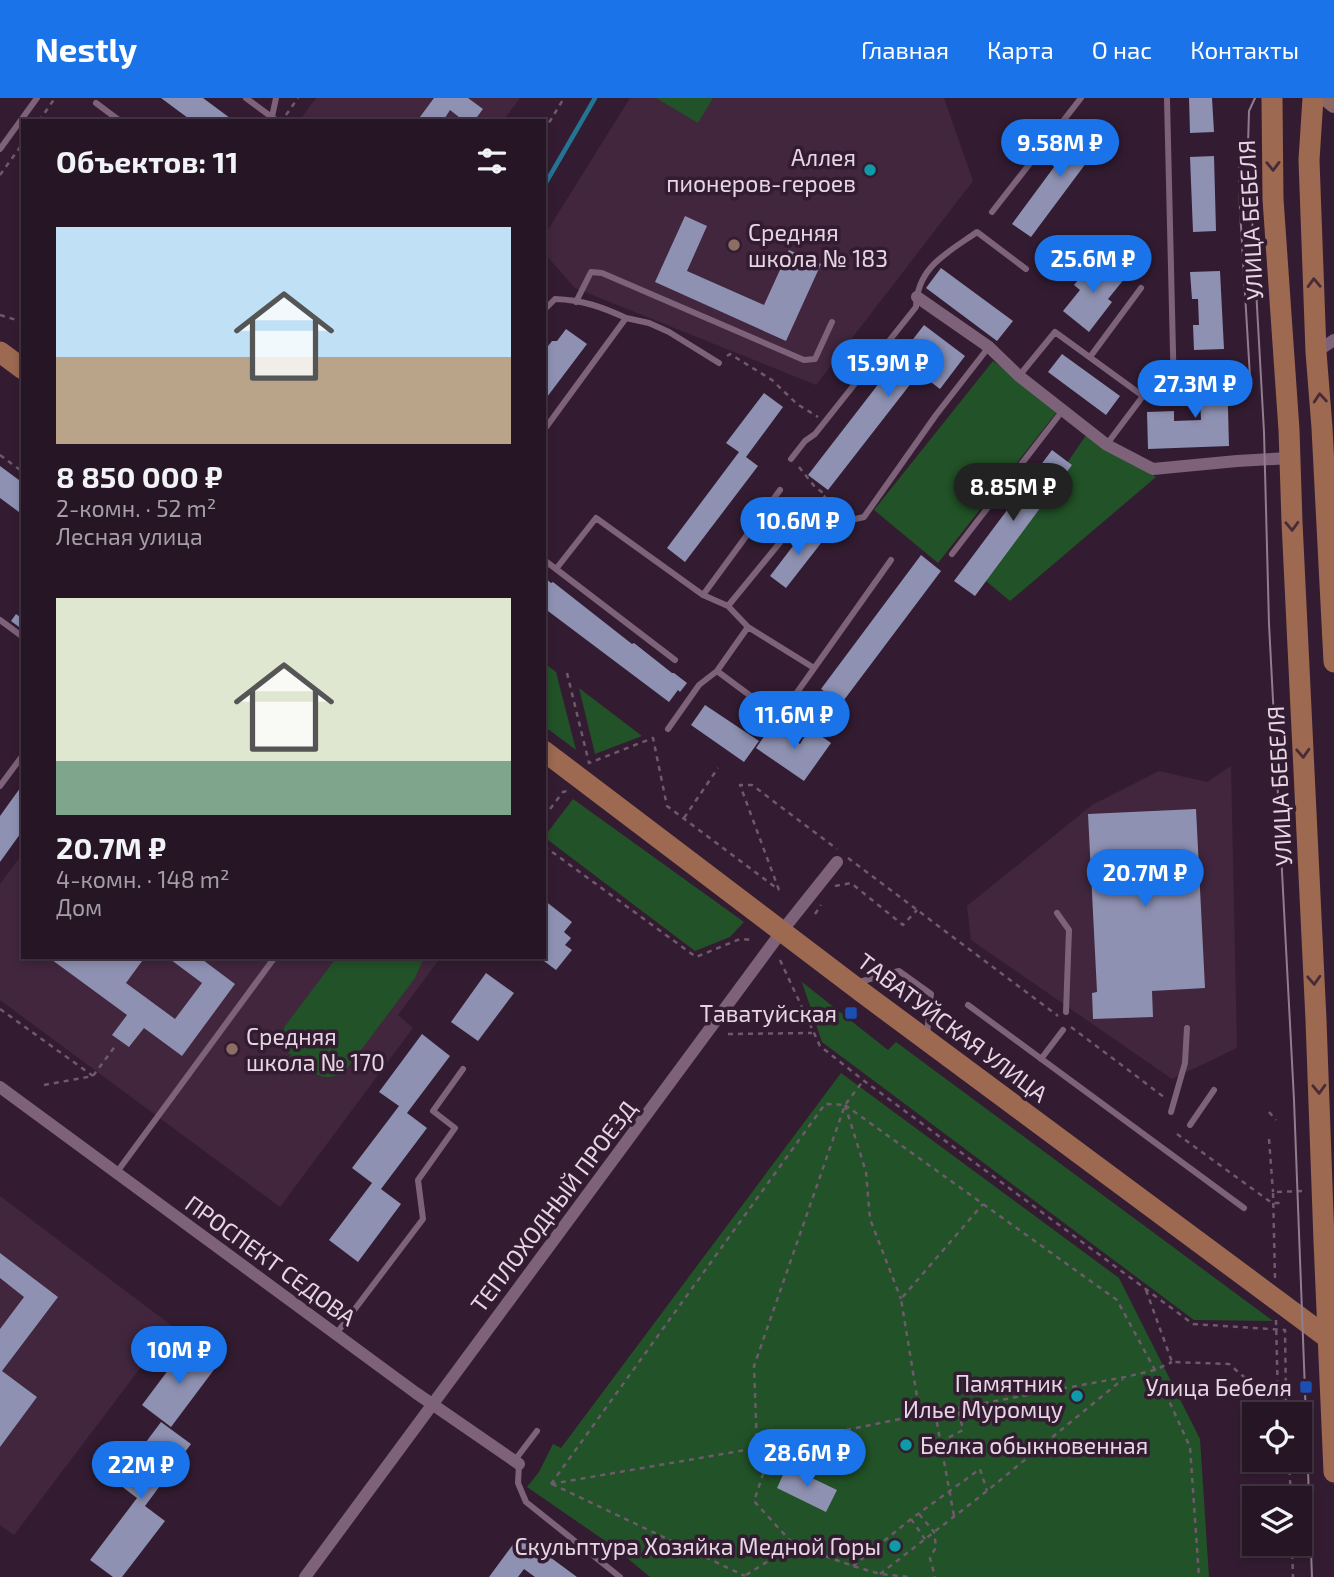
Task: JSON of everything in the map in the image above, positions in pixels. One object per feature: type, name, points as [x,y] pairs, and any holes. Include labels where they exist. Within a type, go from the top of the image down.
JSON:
[{"type":"main road","name":"УЛИЦА БЕБЕЛЯ","points":[[1272,98],[1273,199],[1289,430],[1331,1338],[1334,1472]]},
{"type":"main road","points":[[1313,98],[1309,160],[1325,346],[1322,428],[1334,662]]},
{"type":"main road","points":[[1327,98],[1334,104]]},
{"type":"main road","points":[[0,352],[21,368]]},
{"type":"main road","name":"ТАВАТУЙСКАЯ УЛИЦА","points":[[546,753],[927,1041],[1331,1338]]},
{"type":"street","points":[[917,297],[989,347],[1019,376],[1107,444],[1153,469],[1290,458]]},
{"type":"street","name":"ТЕПЛОХОДНЫЙ ПРОЕЗД","points":[[305,1577],[782,931],[837,862]]},
{"type":"street","name":"ПРОСПЕКТ СЕДОВА","points":[[0,1087],[432,1404],[517,1462]]},
{"type":"lane","points":[[22,119],[37,98]]},
{"type":"lane","points":[[246,98],[276,119]]},
{"type":"lane","points":[[276,98],[277,119]]},
{"type":"lane","points":[[992,212],[1081,98]]},
{"type":"lane","points":[[1019,376],[1055,332],[1143,396],[1174,394],[1167,99]]},
{"type":"lane","points":[[96,103],[117,119]]},
{"type":"lane","points":[[0,149],[21,120]]},
{"type":"lane","points":[[791,459],[805,441],[816,434],[916,307],[922,278],[934,263],[977,232],[1026,269]]},
{"type":"lane","points":[[576,302],[591,272],[602,273],[804,360],[815,359],[832,322]]},
{"type":"lane","points":[[1090,358],[1141,288]]},
{"type":"lane","points":[[546,308],[555,299],[601,306],[626,318],[659,327],[719,363]]},
{"type":"lane","points":[[546,427],[626,318]]},
{"type":"lane","points":[[728,606],[800,518],[811,514],[847,521],[864,517],[936,415],[989,347]]},
{"type":"lane","points":[[1107,444],[1143,396]]},
{"type":"lane","points":[[952,554],[1063,410]]},
{"type":"lane","points":[[703,595],[780,489]]},
{"type":"lane","points":[[556,569],[596,518],[703,595],[728,606],[748,627],[814,668]]},
{"type":"lane","points":[[717,671],[760,703],[793,698],[891,560]]},
{"type":"lane","points":[[546,562],[675,660]]},
{"type":"lane","points":[[0,620],[21,636]]},
{"type":"lane","points":[[667,729],[699,685],[717,671],[748,627]]},
{"type":"lane","points":[[0,786],[21,758]]},
{"type":"lane","points":[[1057,914],[1069,930],[1063,1015]]},
{"type":"lane","points":[[117,1172],[274,959]]},
{"type":"lane","points":[[851,984],[899,971],[931,994],[927,1041]]},
{"type":"lane","points":[[968,1005],[1244,1209]]},
{"type":"lane","points":[[1172,1108],[1185,1063],[1186,1028]]},
{"type":"lane","points":[[1041,1059],[1063,1030]]},
{"type":"lane","points":[[336,1334],[424,1219],[418,1180],[455,1128],[433,1111],[463,1069]]},
{"type":"lane","points":[[1190,1125],[1214,1090]]},
{"type":"lane","points":[[537,1431],[517,1462],[518,1483],[526,1502],[619,1577]]},
{"type":"path","points":[[39,119],[55,98]]},
{"type":"path","points":[[278,119],[298,98]]},
{"type":"path","points":[[546,128],[564,98]]},
{"type":"path","points":[[0,175],[21,146]]},
{"type":"path","points":[[0,315],[21,321]]},
{"type":"path","points":[[719,363],[730,354],[772,380],[797,404],[825,422]]},
{"type":"path","points":[[0,455],[21,471]]},
{"type":"path","points":[[791,459],[815,487],[826,495],[811,514]]},
{"type":"path","points":[[566,673],[589,763],[653,738],[667,806],[779,890],[740,785],[752,785],[917,910],[1063,1015]]},
{"type":"path","points":[[684,818],[718,768]]},
{"type":"path","points":[[546,814],[563,792],[569,791]]},
{"type":"path","points":[[546,847],[696,957],[740,939],[752,940]]},
{"type":"path","points":[[834,886],[852,883],[903,925],[917,910]]},
{"type":"path","points":[[815,914],[821,905]]},
{"type":"path","points":[[551,1484],[757,1448],[1125,1377],[1155,1370],[1172,1362],[1229,1364],[1272,1401],[1286,1401],[1285,1330],[1194,1324],[1146,1289],[820,1046],[779,960]]},
{"type":"path","points":[[0,1009],[93,1076]]},
{"type":"path","points":[[1071,1026],[1172,1108]]},
{"type":"path","points":[[728,1034],[814,1033]]},
{"type":"path","points":[[44,1085],[93,1076],[116,1045]]},
{"type":"path","points":[[757,1448],[754,1366],[845,1105],[863,1080]]},
{"type":"path","points":[[551,1484],[825,1104],[845,1105],[1117,1300],[1155,1370],[1190,1447],[1199,1577]]},
{"type":"path","points":[[845,1105],[866,1172],[870,1219],[901,1299],[920,1415]]},
{"type":"path","points":[[1269,1112],[1276,1120]]},
{"type":"path","points":[[1177,1134],[1272,1203],[1283,1203]]},
{"type":"path","points":[[1269,1139],[1275,1284]]},
{"type":"path","points":[[1273,1192],[1310,1191]]},
{"type":"path","points":[[901,1299],[983,1204]]},
{"type":"path","points":[[1146,1289],[1172,1362]]},
{"type":"path","points":[[1276,1311],[1278,1401]]},
{"type":"path","points":[[880,1574],[987,1491],[1125,1377]]},
{"type":"path","points":[[940,1442],[962,1430],[958,1408]]},
{"type":"path","points":[[934,1412],[954,1516]]},
{"type":"path","points":[[773,1445],[754,1502],[794,1545],[880,1574],[911,1577]]},
{"type":"path","points":[[853,1566],[911,1519],[980,1469],[987,1491]]},
{"type":"path","points":[[551,1484],[745,1576],[794,1545]]},
{"type":"path","points":[[919,1514],[934,1532],[936,1547],[930,1558],[934,1577]]},
{"type":"path","points":[[911,1519],[925,1539]]},
{"type":"path","points":[[1292,1556],[1293,1577]]},
{"type":"shaded area","points":[[316,98],[520,98],[504,119],[300,119]]},
{"type":"shaded area","name":"Средняя школа № 183","points":[[630,98],[944,98],[973,181],[816,385],[575,288],[546,255],[546,233]]},
{"type":"shaded area","points":[[1231,766],[1237,1048],[1172,1079],[971,940],[967,906],[1092,805],[1159,771],[1207,782]]},
{"type":"shaded area","name":"Средняя школа № 170","points":[[21,856],[21,959],[440,959],[398,1015],[413,1028],[280,1207],[0,1000],[0,884]]},
{"type":"shaded area","points":[[0,1196],[172,1326],[14,1535],[0,1525]]},
{"type":"green space","points":[[656,98],[713,98],[698,123]]},
{"type":"green space","points":[[993,361],[1060,408],[938,563],[874,510]]},
{"type":"green space","points":[[1089,431],[1156,477],[1010,601],[986,581]]},
{"type":"green space","points":[[546,664],[556,672],[576,750],[546,728]]},
{"type":"green space","points":[[579,688],[642,736],[595,754]]},
{"type":"green space","points":[[573,799],[744,922],[730,937],[695,951],[546,839],[546,834]]},
{"type":"green space","points":[[335,959],[423,959],[415,978],[346,1070],[325,1077],[312,1071],[286,1050],[283,1040],[285,1026]]},
{"type":"green space","points":[[802,982],[888,1050],[896,1042],[1273,1321],[1194,1320],[822,1042]]},
{"type":"green space","points":[[841,1073],[1119,1278],[1200,1439],[1209,1577],[650,1577],[614,1547],[527,1487],[539,1472],[553,1444],[561,1448]]},
{"type":"building","points":[[161,98],[203,98],[231,119],[189,119]]},
{"type":"building","points":[[434,98],[468,98],[483,109],[476,119],[461,119],[450,110],[444,119],[418,119]]},
{"type":"building","points":[[1189,98],[1212,98],[1214,132],[1190,133]]},
{"type":"building","points":[[1088,121],[1107,135],[1031,237],[1012,224]]},
{"type":"building","points":[[1214,156],[1216,231],[1193,232],[1190,157]]},
{"type":"building","points":[[685,216],[707,226],[687,271],[764,305],[789,250],[821,264],[786,341],[655,282]]},
{"type":"building","points":[[1095,259],[1125,278],[1108,299],[1112,302],[1089,332],[1063,311],[1080,290],[1074,285]]},
{"type":"building","points":[[941,268],[1013,321],[997,341],[926,288]]},
{"type":"building","points":[[1220,271],[1224,349],[1194,350],[1193,325],[1199,325],[1198,299],[1192,299],[1190,272]]},
{"type":"building","points":[[924,325],[965,356],[940,389],[919,373],[828,490],[808,475]]},
{"type":"building","points":[[566,329],[587,344],[546,398],[546,349],[552,341],[557,341]]},
{"type":"building","points":[[1062,354],[1120,396],[1106,415],[1048,372]]},
{"type":"building","points":[[1227,372],[1229,446],[1148,449],[1147,412],[1174,411],[1174,421],[1201,420],[1199,373]]},
{"type":"building","points":[[764,393],[783,407],[746,457],[758,466],[685,562],[667,548],[739,452],[726,443]]},
{"type":"building","points":[[1052,450],[1072,465],[975,596],[954,581]]},
{"type":"building","points":[[0,466],[21,482],[21,514],[0,498]]},
{"type":"building","points":[[809,525],[825,538],[786,588],[770,576]]},
{"type":"building","points":[[921,555],[941,571],[841,704],[821,689]]},
{"type":"building","points":[[546,579],[687,683],[669,702],[546,610]]},
{"type":"building","points":[[16,614],[21,618],[21,628],[11,621]]},
{"type":"building","points":[[705,705],[759,741],[744,762],[691,725]]},
{"type":"building","points":[[772,725],[800,744],[810,728],[831,743],[804,781],[756,748]]},
{"type":"building","points":[[21,787],[21,833],[0,862],[0,816]]},
{"type":"building","points":[[1196,809],[1205,988],[1152,991],[1153,1017],[1093,1019],[1092,993],[1097,992],[1088,814]]},
{"type":"building","points":[[546,902],[572,922],[564,932],[571,938],[565,945],[572,950],[556,970],[544,961]]},
{"type":"building","points":[[51,959],[144,959],[126,983],[175,1019],[202,983],[170,959],[202,959],[235,984],[182,1056],[144,1028],[129,1047],[112,1035],[127,1015]]},
{"type":"building","points":[[486,973],[514,993],[478,1041],[451,1022]]},
{"type":"building","points":[[422,1034],[450,1056],[407,1113],[427,1128],[381,1189],[401,1204],[358,1262],[329,1240],[372,1183],[352,1168],[399,1106],[379,1092]]},
{"type":"building","points":[[0,1253],[58,1297],[2,1371],[37,1397],[0,1447],[0,1329],[24,1297],[0,1278]]},
{"type":"building","points":[[187,1345],[216,1367],[171,1427],[142,1405]]},
{"type":"building","points":[[161,1422],[191,1444],[145,1506],[165,1521],[122,1577],[113,1577],[90,1560],[137,1498],[116,1482]]},
{"type":"building","points":[[787,1466],[837,1490],[826,1512],[777,1488]]},
{"type":"building","points":[[520,1535],[577,1577],[535,1577],[524,1569],[518,1577],[489,1577]]},
{"type":"waterway","points":[[546,183],[595,98]]},
{"type":"tram line","points":[[1255,98],[1249,111],[1248,145],[1264,432],[1269,624],[1294,1100],[1312,1577]]},
{"type":"tram line","points":[[1239,167],[1250,377]]},
{"type":"place","name":"Аллея пионеров-героев","points":[[870,170]]},
{"type":"place","name":"Средняя школа № 183","points":[[734,245]]},
{"type":"place","name":"Таватуйская","points":[[851,1013]]},
{"type":"place","name":"Средняя школа № 170","points":[[232,1049]]},
{"type":"place","name":"Улица Бебеля","points":[[1306,1387]]},
{"type":"place","name":"Памятник Илье Муромцу","points":[[1077,1396]]},
{"type":"place","name":"Белка обыкновенная","points":[[906,1445]]},
{"type":"place","name":"Скульптура Хозяйка Медной Горы","points":[[895,1546]]}]
